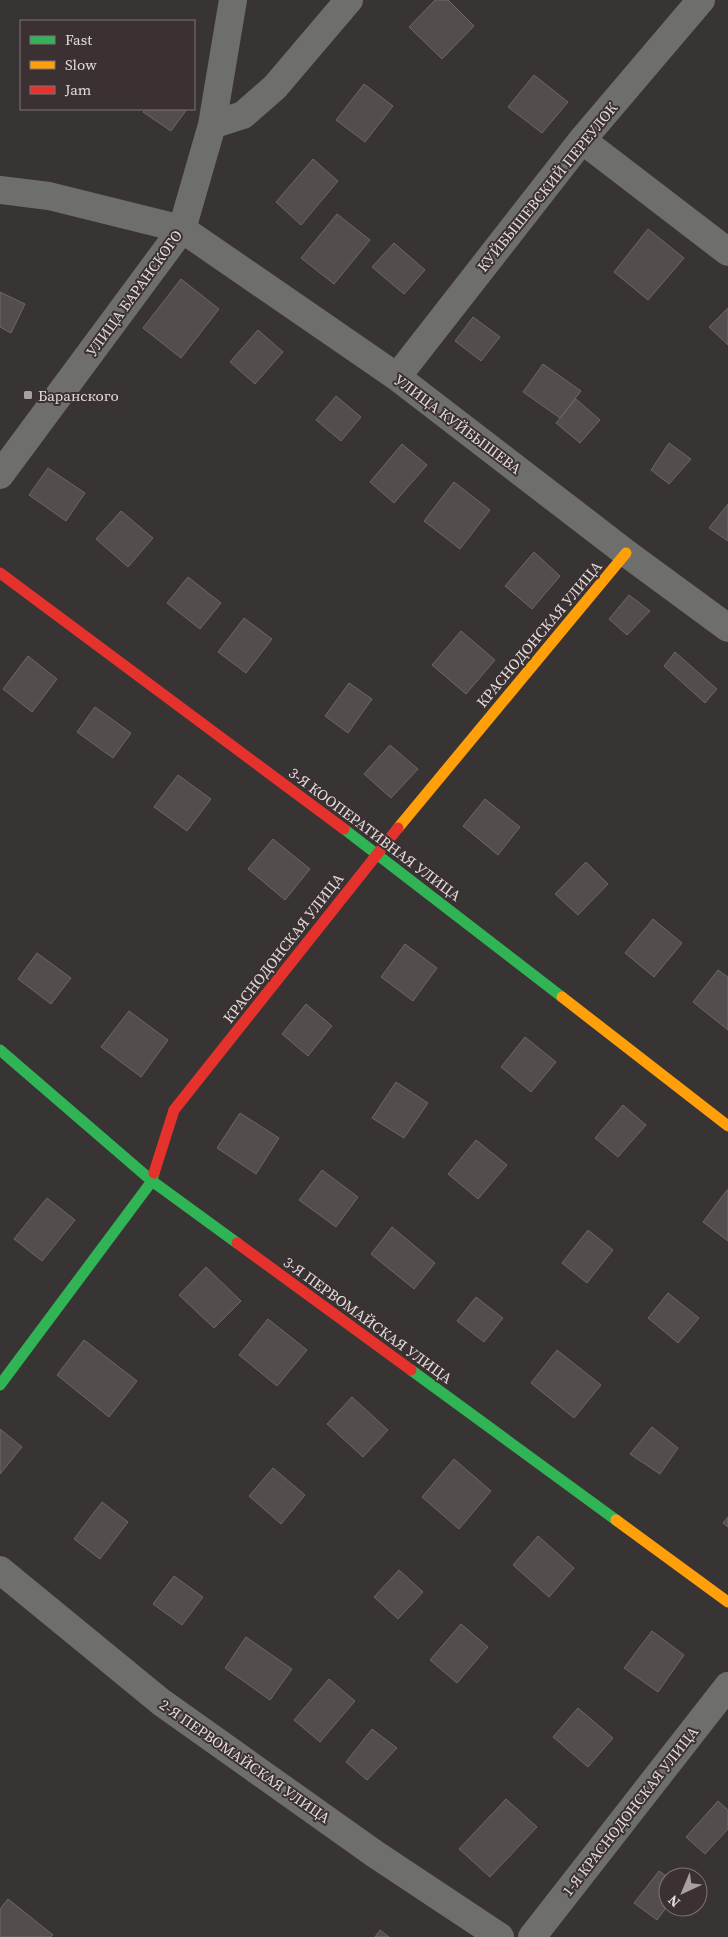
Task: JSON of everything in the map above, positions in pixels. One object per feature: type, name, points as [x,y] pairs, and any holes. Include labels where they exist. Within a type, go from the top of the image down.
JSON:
[{"type":"street","name":"УЛИЦА БАРАНСКОГО","points":[[0,474],[182,229],[212,125],[233,0]]},
{"type":"street","points":[[212,125],[243,115],[275,87],[349,0]]},
{"type":"street","name":"КУЙБЫШЕВСКИЙ ПЕРЕУЛОК","points":[[397,377],[582,140],[701,0]]},
{"type":"street","points":[[582,140],[728,252]]},
{"type":"street","points":[[0,190],[49,196],[182,229]]},
{"type":"street","name":"УЛИЦА КУЙБЫШЕВА","points":[[182,229],[397,377],[728,628]]},
{"type":"street","name":"КРАСНОДОНСКАЯ УЛИЦА","points":[[0,1385],[152,1181],[174,1110],[377,853],[626,552]]},
{"type":"street","name":"3-Я КООПЕРАТИВНАЯ УЛИЦА","points":[[0,573],[377,853],[728,1126]]},
{"type":"street","name":"3-Я ПЕРВОМАЙСКАЯ УЛИЦА","points":[[0,1050],[152,1181],[728,1602]]},
{"type":"street","name":"2-Я ПЕРВОМАЙСКАЯ УЛИЦА","points":[[0,1570],[161,1702],[367,1848],[500,1937]]},
{"type":"street","name":"1-Я КРАСНОДОНСКАЯ УЛИЦА","points":[[532,1937],[728,1686]]},
{"type":"building","points":[[435,0],[448,0],[474,26],[442,59],[409,27]]},
{"type":"building","points":[[534,75],[568,102],[542,133],[508,107]]},
{"type":"building","points":[[364,84],[393,106],[365,142],[336,120]]},
{"type":"building","points":[[145,110],[186,110],[171,131],[143,112]]},
{"type":"building","points":[[313,159],[338,181],[301,225],[276,202]]},
{"type":"building","points":[[337,214],[370,240],[334,284],[301,258]]},
{"type":"building","points":[[648,229],[684,258],[648,300],[614,272]]},
{"type":"building","points":[[394,243],[425,270],[404,294],[372,267]]},
{"type":"building","points":[[181,279],[219,309],[181,358],[143,328]]},
{"type":"building","points":[[0,292],[25,304],[11,333],[0,327]]},
{"type":"building","points":[[728,308],[728,345],[709,327]]},
{"type":"building","points":[[473,317],[500,337],[481,361],[455,341]]},
{"type":"building","points":[[258,330],[283,352],[255,384],[230,362]]},
{"type":"building","points":[[543,364],[581,391],[560,418],[523,392]]},
{"type":"building","points":[[336,396],[361,417],[341,441],[316,420]]},
{"type":"building","points":[[576,399],[600,420],[580,443],[556,423]]},
{"type":"building","points":[[669,443],[691,459],[669,484],[651,470]]},
{"type":"building","points":[[402,444],[427,465],[394,503],[370,482]]},
{"type":"building","points":[[48,468],[85,493],[66,521],[29,495]]},
{"type":"building","points":[[454,482],[490,510],[460,549],[424,521]]},
{"type":"building","points":[[728,504],[728,541],[709,528]]},
{"type":"building","points":[[121,511],[153,538],[128,567],[96,539]]},
{"type":"building","points":[[534,552],[560,576],[532,609],[505,586]]},
{"type":"building","points":[[188,577],[221,603],[200,629],[167,603]]},
{"type":"building","points":[[629,595],[650,611],[627,635],[609,619]]},
{"type":"building","points":[[244,618],[272,639],[246,673],[218,652]]},
{"type":"building","points":[[461,631],[495,660],[466,694],[432,665]]},
{"type":"building","points":[[675,652],[717,689],[705,703],[664,666]]},
{"type":"building","points":[[28,656],[57,679],[32,712],[3,689]]},
{"type":"building","points":[[349,683],[372,699],[348,733],[325,716]]},
{"type":"building","points":[[95,707],[131,733],[113,758],[77,732]]},
{"type":"building","points":[[390,745],[418,769],[391,798],[364,774]]},
{"type":"building","points":[[178,775],[211,799],[187,831],[154,807]]},
{"type":"building","points":[[485,799],[520,827],[498,855],[463,826]]},
{"type":"building","points":[[273,839],[310,869],[285,900],[248,869]]},
{"type":"building","points":[[586,862],[608,884],[578,915],[555,894]]},
{"type":"building","points":[[653,919],[682,943],[654,977],[625,953]]},
{"type":"building","points":[[405,944],[437,968],[413,1001],[381,977]]},
{"type":"building","points":[[37,953],[71,978],[51,1004],[18,979]]},
{"type":"building","points":[[718,970],[728,977],[728,1030],[693,1002]]},
{"type":"building","points":[[306,1004],[332,1026],[308,1056],[282,1034]]},
{"type":"building","points":[[129,1011],[168,1040],[141,1077],[101,1047]]},
{"type":"building","points":[[525,1037],[556,1062],[531,1092],[501,1067]]},
{"type":"building","points":[[396,1082],[428,1103],[404,1138],[372,1118]]},
{"type":"building","points":[[623,1105],[646,1125],[618,1157],[595,1138]]},
{"type":"building","points":[[240,1113],[279,1138],[256,1174],[217,1148]]},
{"type":"building","points":[[476,1140],[507,1165],[478,1199],[448,1174]]},
{"type":"building","points":[[322,1170],[358,1197],[336,1227],[299,1200]]},
{"type":"building","points":[[728,1190],[728,1241],[703,1222]]},
{"type":"building","points":[[47,1198],[75,1220],[42,1261],[14,1239]]},
{"type":"building","points":[[392,1227],[435,1263],[414,1289],[371,1254]]},
{"type":"building","points":[[588,1230],[613,1250],[587,1283],[562,1263]]},
{"type":"building","points":[[206,1267],[241,1301],[214,1328],[179,1295]]},
{"type":"building","points":[[668,1293],[699,1318],[678,1343],[648,1318]]},
{"type":"building","points":[[476,1297],[503,1318],[484,1342],[457,1321]]},
{"type":"building","points":[[268,1319],[307,1350],[277,1386],[239,1355]]},
{"type":"building","points":[[84,1340],[137,1381],[109,1417],[57,1375]]},
{"type":"building","points":[[557,1350],[601,1385],[574,1418],[531,1383]]},
{"type":"building","points":[[352,1397],[388,1430],[363,1457],[327,1424]]},
{"type":"building","points":[[652,1427],[678,1448],[660,1474],[630,1454]]},
{"type":"building","points":[[0,1429],[22,1447],[0,1474]]},
{"type":"building","points":[[454,1459],[491,1491],[459,1529],[422,1497]]},
{"type":"building","points":[[273,1468],[305,1495],[281,1524],[249,1496]]},
{"type":"building","points":[[102,1502],[128,1522],[100,1559],[74,1539]]},
{"type":"building","points":[[728,1517],[728,1527],[723,1523]]},
{"type":"building","points":[[538,1536],[574,1568],[549,1597],[513,1565]]},
{"type":"building","points":[[399,1570],[423,1592],[398,1619],[374,1597]]},
{"type":"building","points":[[174,1576],[203,1597],[182,1625],[153,1604]]},
{"type":"building","points":[[461,1624],[488,1647],[457,1683],[430,1660]]},
{"type":"building","points":[[652,1631],[684,1655],[658,1692],[624,1668]]},
{"type":"building","points":[[246,1637],[292,1669],[270,1700],[225,1668]]},
{"type":"building","points":[[329,1679],[355,1701],[320,1742],[294,1720]]},
{"type":"building","points":[[578,1708],[613,1738],[588,1767],[553,1737]]},
{"type":"building","points":[[372,1729],[397,1748],[367,1780],[346,1762]]},
{"type":"building","points":[[506,1799],[537,1827],[490,1877],[459,1849]]},
{"type":"building","points":[[718,1801],[728,1810],[728,1829],[705,1854],[686,1837]]},
{"type":"building","points":[[658,1872],[659,1917],[657,1920],[634,1903]]},
{"type":"building","points":[[8,1899],[53,1935],[51,1937],[0,1937],[0,1909]]},
{"type":"building","points":[[380,1930],[389,1937],[375,1937]]},
{"type":"traffic: fast","points":[[344,829],[562,997]]},
{"type":"traffic: fast","points":[[0,1050],[152,1181],[237,1243]]},
{"type":"traffic: fast","points":[[0,1385],[152,1181],[154,1173]]},
{"type":"traffic: fast","points":[[411,1370],[616,1520]]},
{"type":"traffic: slow","points":[[398,828],[626,553]]},
{"type":"traffic: slow","points":[[562,997],[728,1126]]},
{"type":"traffic: slow","points":[[616,1520],[728,1602]]},
{"type":"traffic: jam","points":[[0,573],[344,829]]},
{"type":"traffic: jam","points":[[154,1173],[174,1110],[398,828]]},
{"type":"traffic: jam","points":[[237,1243],[411,1370]]},
{"type":"place","name":"Баранского","points":[[28,395]]}]
